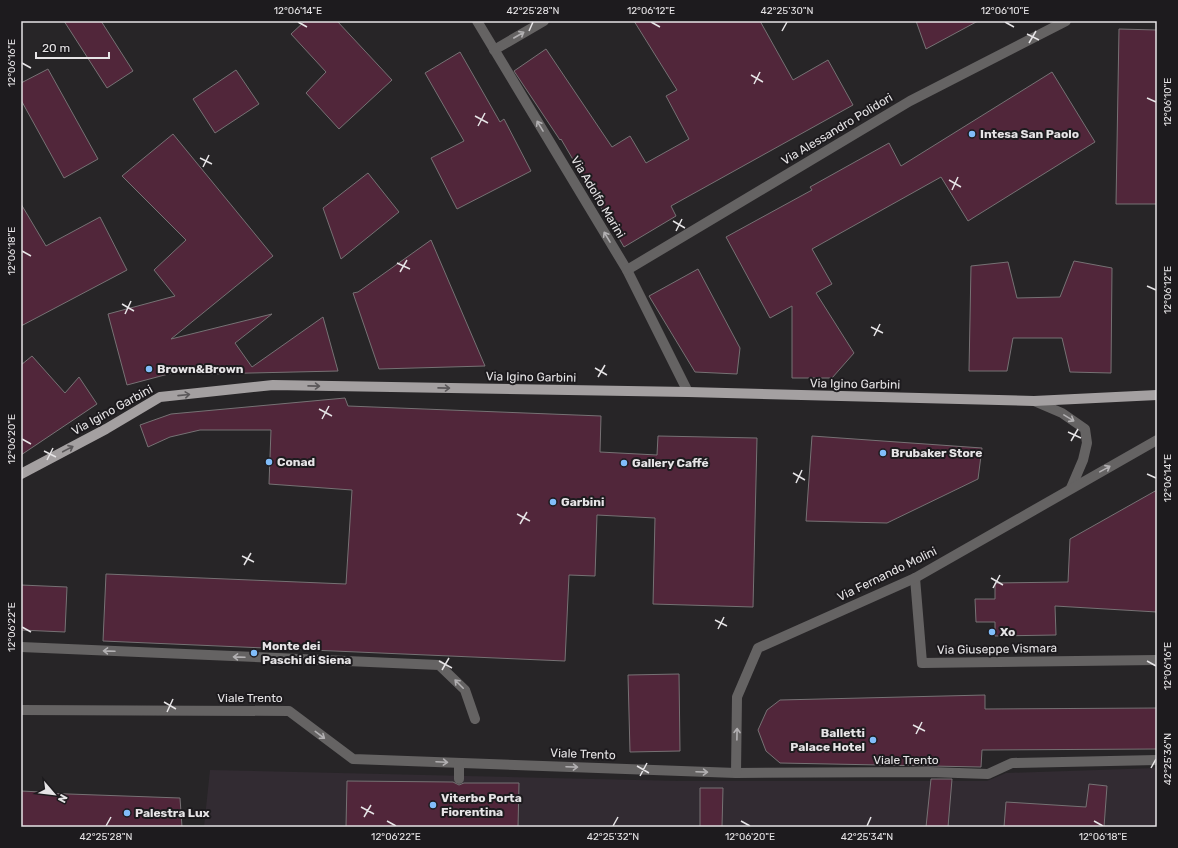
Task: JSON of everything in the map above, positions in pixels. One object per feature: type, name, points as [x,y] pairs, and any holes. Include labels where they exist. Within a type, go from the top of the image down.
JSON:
[{"type":"main road","name":"Via Igino Garbini","points":[[21,474],[106,430],[160,397],[273,385],[688,392],[1034,401],[1157,396]]},
{"type":"street","name":"Via Adolfo Marini","points":[[477,21],[627,270],[688,392]]},
{"type":"street","points":[[494,50],[544,21]]},
{"type":"street","name":"Via Alessandro Polidori","points":[[627,270],[910,100],[1066,21]]},
{"type":"street","points":[[1034,401],[1062,413],[1085,429],[1087,443],[1083,460],[1071,488]]},
{"type":"street","name":"Via Fernando Molini","points":[[736,773],[737,697],[758,648],[915,578],[1157,440]]},
{"type":"street","name":"Via Giuseppe Vismara","points":[[915,578],[922,663],[1157,660]]},
{"type":"street","points":[[21,648],[439,665],[465,690],[475,719]]},
{"type":"street","name":"Viale Trento","points":[[21,710],[289,711],[353,759],[736,773],[929,772],[988,774],[1012,763],[1157,760]]},
{"type":"street","points":[[458,763],[459,779]]},
{"type":"shaded area","points":[[1157,768],[1157,827],[204,827],[210,770],[679,781],[987,781],[1006,773]]},
{"type":"building","points":[[64,21],[101,21],[133,71],[107,88]]},
{"type":"building","points":[[305,21],[337,21],[392,80],[339,129],[306,93],[326,72],[291,34]]},
{"type":"building","points":[[634,21],[760,21],[793,80],[828,60],[853,105],[671,206],[676,216],[624,247],[561,139],[560,140],[514,71],[546,49],[612,147],[630,136],[646,163],[689,139],[666,96],[677,90]]},
{"type":"building","points":[[916,21],[978,21],[926,49]]},
{"type":"building","points":[[1119,29],[1157,30],[1157,204],[1116,204]]},
{"type":"building","points":[[460,52],[500,122],[504,119],[531,171],[457,209],[431,158],[464,141],[425,73]]},
{"type":"building","points":[[48,69],[98,159],[64,178],[21,100],[21,83]]},
{"type":"building","points":[[236,70],[259,104],[215,133],[193,99]]},
{"type":"building","points":[[1052,72],[1095,142],[968,221],[941,177],[812,249],[832,284],[816,293],[854,353],[832,378],[792,378],[792,306],[770,318],[726,237],[812,190],[810,187],[889,143],[901,166]]},
{"type":"building","points":[[173,134],[273,256],[171,339],[272,314],[235,343],[252,367],[323,317],[338,371],[208,374],[206,364],[127,385],[108,314],[175,296],[154,270],[186,240],[122,176]]},
{"type":"building","points":[[368,173],[399,212],[341,259],[323,208]]},
{"type":"building","points":[[21,204],[46,246],[100,217],[127,270],[21,326]]},
{"type":"building","points":[[431,240],[485,366],[379,369],[353,293],[358,292]]},
{"type":"building","points":[[1074,261],[1112,268],[1111,373],[1070,372],[1062,338],[1013,338],[1007,371],[969,371],[971,266],[1008,262],[1017,298],[1060,297]]},
{"type":"building","points":[[698,269],[740,348],[737,374],[695,372],[649,296]]},
{"type":"building","points":[[32,356],[65,393],[79,377],[97,404],[21,455],[21,365]]},
{"type":"building","name":"Garbini","points":[[345,398],[348,406],[601,416],[600,452],[657,455],[658,436],[757,438],[753,607],[653,604],[655,518],[597,515],[595,576],[569,575],[565,661],[103,641],[106,574],[346,584],[352,490],[269,484],[271,430],[200,430],[170,437],[148,447],[140,425],[171,414]]},
{"type":"building","points":[[812,436],[982,448],[978,479],[887,523],[806,521]]},
{"type":"building","points":[[1157,490],[1157,612],[1055,606],[1056,635],[995,636],[995,622],[976,622],[975,599],[995,599],[995,583],[1068,582],[1070,539]]},
{"type":"building","points":[[21,585],[67,587],[65,632],[21,630]]},
{"type":"building","points":[[679,674],[680,751],[630,752],[628,675]]},
{"type":"building","name":"Balletti Palace Hotel","points":[[985,695],[985,709],[1157,708],[1157,749],[982,750],[981,767],[780,763],[766,751],[758,730],[767,710],[780,700]]},
{"type":"building","points":[[931,779],[952,779],[948,827],[926,827]]},
{"type":"building","name":"Viterbo Porta Fiorentina","points":[[347,781],[453,782],[459,785],[464,783],[519,783],[518,827],[346,827]]},
{"type":"building","points":[[1089,784],[1107,786],[1104,827],[1004,827],[1006,802],[1086,807]]},
{"type":"building","points":[[700,788],[723,788],[722,827],[700,827]]},
{"type":"building","name":"Palestra Lux","points":[[21,791],[180,798],[182,827],[21,827]]},
{"type":"place","name":"Intesa San Paolo","points":[[972,134]]},
{"type":"place","name":"Brown&Brown","points":[[149,369]]},
{"type":"place","name":"Brubaker Store","points":[[883,453]]},
{"type":"place","name":"Conad","points":[[269,462]]},
{"type":"place","name":"Gallery Caffé","points":[[624,463]]},
{"type":"place","name":"Garbini","points":[[553,502]]},
{"type":"place","name":"Xo","points":[[992,632]]},
{"type":"place","name":"Monte dei Paschi di Siena","points":[[254,653]]},
{"type":"place","name":"Balletti Palace Hotel","points":[[873,740]]},
{"type":"place","name":"Viterbo Porta Fiorentina","points":[[433,805]]},
{"type":"place","name":"Palestra Lux","points":[[127,813]]}]
